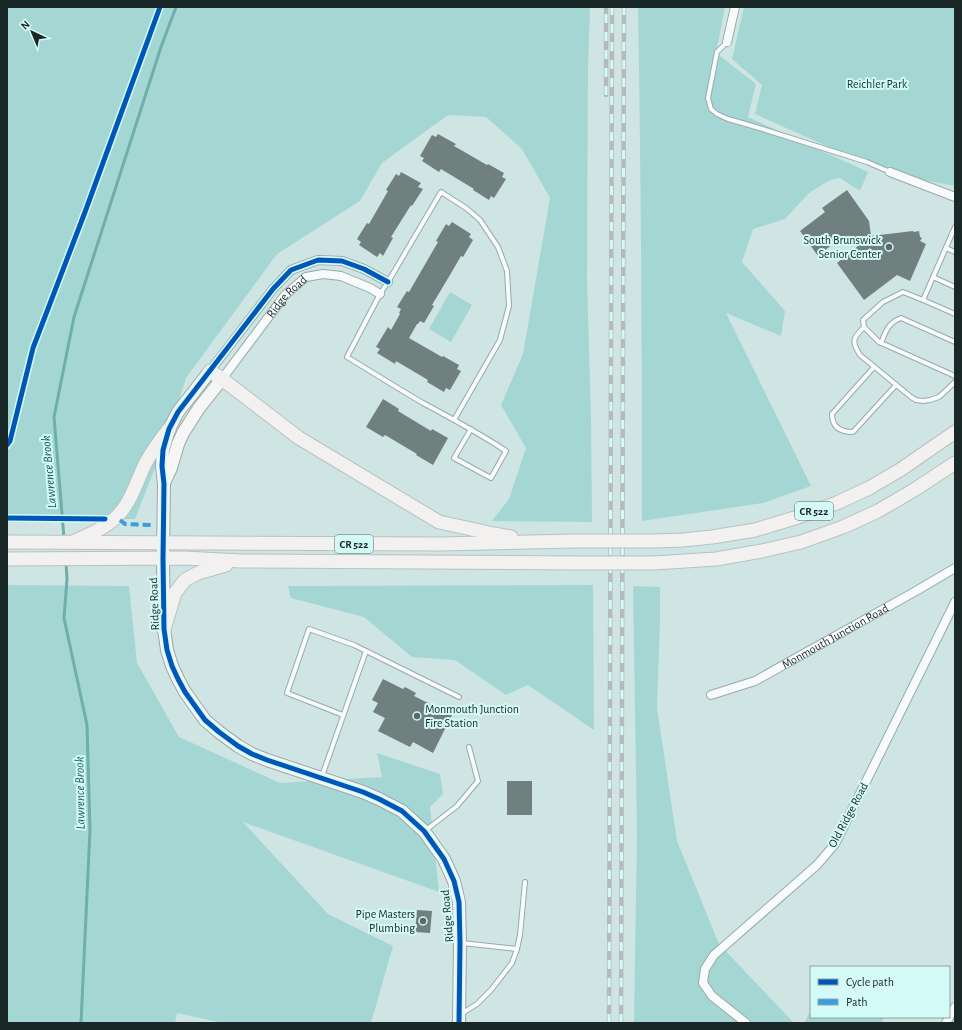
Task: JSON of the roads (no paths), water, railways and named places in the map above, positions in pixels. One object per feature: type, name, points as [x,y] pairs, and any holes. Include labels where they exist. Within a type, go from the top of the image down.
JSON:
[{"type":"main road","points":[[210,371],[299,438],[439,522],[494,534],[544,542]]},
{"type":"main road","points":[[72,543],[103,528],[114,520],[133,492],[145,464],[156,445],[169,429]]},
{"type":"main road","name":"CR 522","points":[[7,542],[441,544],[655,541],[712,537],[755,530],[837,503],[869,488],[900,470],[955,432]]},
{"type":"main road","name":"CR 522","points":[[7,559],[184,558],[241,561],[654,563],[716,559],[802,542],[843,527],[878,511],[914,490],[955,462]]},
{"type":"main road","points":[[164,629],[175,593],[185,580],[198,573],[241,561]]},
{"type":"street","points":[[727,42],[735,7]]},
{"type":"street","points":[[890,172],[955,197]]},
{"type":"street","name":"Ridge Road","points":[[388,282],[364,269],[342,261],[318,260],[291,270],[273,289],[178,412],[169,429],[163,450],[164,629],[167,650],[178,679],[185,692],[206,720],[219,732],[252,754],[363,792],[379,799],[402,811],[424,832],[444,859],[454,880],[459,902],[459,1019]]},
{"type":"street","name":"Ridge Road","points":[[164,484],[183,433],[199,408],[285,295],[306,277],[324,274],[341,276],[370,288],[380,294]]},
{"type":"street","name":"Monmouth Junction Road","points":[[711,695],[755,681],[955,568]]},
{"type":"street","name":"Old Ridge Road","points":[[746,1023],[712,996],[703,983],[705,969],[714,955],[817,865],[835,844],[955,602]]},
{"type":"street","points":[[950,1015],[955,1006]]},
{"type":"lane","points":[[727,42],[717,52],[708,98],[711,109],[717,114],[728,120],[756,127],[867,162],[890,172]]},
{"type":"lane","points":[[454,420],[500,340],[509,306],[507,271],[498,247],[480,220],[466,208],[441,192],[380,294],[347,357],[422,402],[454,420],[471,429],[506,451],[491,478],[454,458],[471,429]]},
{"type":"lane","points":[[923,300],[955,227]]},
{"type":"lane","points":[[946,248],[955,252]]},
{"type":"lane","points":[[933,277],[955,288]]},
{"type":"lane","points":[[955,314],[903,292],[883,302],[863,320],[864,327],[881,343],[955,376]]},
{"type":"lane","points":[[881,343],[888,327],[894,321],[901,318],[955,342]]},
{"type":"lane","points":[[864,327],[855,336],[854,342],[856,349],[860,355],[910,397],[923,401],[930,400],[939,397],[955,382]]},
{"type":"lane","points":[[874,367],[832,414],[833,423],[841,431],[853,432],[896,385]]},
{"type":"lane","points":[[343,715],[287,693],[309,629],[354,644],[459,697]]},
{"type":"lane","points":[[321,778],[366,651]]},
{"type":"lane","points":[[424,832],[457,806],[478,781],[469,747]]},
{"type":"lane","points":[[459,1019],[491,990],[512,963],[520,935],[525,882]]},
{"type":"lane","points":[[460,943],[517,949]]},
{"type":"waterway","name":"Lawrence Brook","points":[[64,538],[54,417],[74,317],[161,47],[176,7]]},
{"type":"waterway","name":"Lawrence Brook","points":[[66,562],[67,579],[64,618],[87,725],[90,830],[81,1023]]},
{"type":"railway","points":[[606,7],[606,95]]},
{"type":"railway","points":[[609,1023],[612,7]]},
{"type":"railway","points":[[621,1023],[624,7]]},
{"type":"place","name":"South Brunswick Senior Center","points":[[889,247]]},
{"type":"place","name":"Monmouth Junction Fire Station","points":[[417,716]]},
{"type":"place","name":"Pipe Masters Plumbing","points":[[423,921]]},
{"type":"park label","name":"Reichler Park","points":[[877,84]]}]
